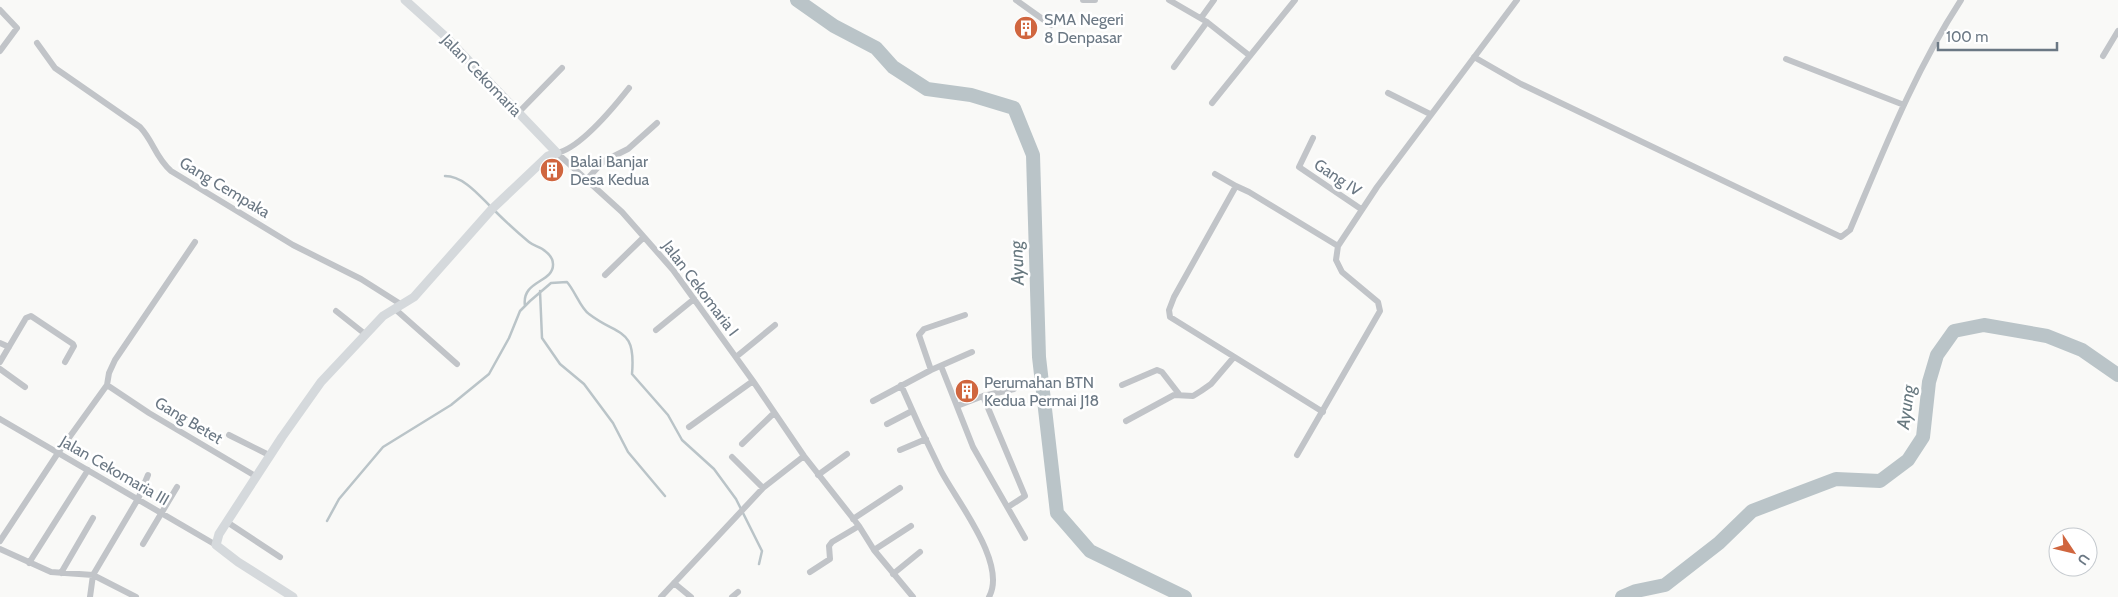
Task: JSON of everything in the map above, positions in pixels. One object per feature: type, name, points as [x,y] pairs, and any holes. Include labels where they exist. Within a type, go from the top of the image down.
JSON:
[{"type":"street","name":"Jalan Cekomaria","points":[[405,0],[446,37],[557,152]]},
{"type":"street","points":[[1016,0],[1051,25]]},
{"type":"street","points":[[1083,0],[1095,0]]},
{"type":"street","points":[[1169,0],[1204,20],[1250,56]]},
{"type":"street","points":[[1174,67],[1204,20],[1214,0]]},
{"type":"street","points":[[1212,103],[1295,0]]},
{"type":"street","points":[[1297,455],[1380,311],[1378,302],[1342,272],[1336,260],[1338,246],[1361,209],[1430,114],[1517,0]]},
{"type":"street","points":[[1474,57],[1521,84],[1841,237],[1850,230],[1904,105],[1926,61],[1961,0]]},
{"type":"street","points":[[0,10],[16,28],[0,51]]},
{"type":"street","points":[[2103,56],[2118,32]]},
{"type":"street","name":"Gang Cempaka","points":[[37,43],[55,68],[140,127],[149,136],[160,161],[171,171],[293,246],[361,279],[399,307],[457,364]]},
{"type":"street","points":[[1786,59],[1904,105]]},
{"type":"street","points":[[519,112],[562,68]]},
{"type":"street","points":[[292,597],[216,546],[219,534],[270,456],[321,382],[365,334],[383,316],[409,301],[424,287],[494,206],[548,156],[572,146],[602,120],[629,88]]},
{"type":"street","points":[[1388,93],[1430,114]]},
{"type":"street","points":[[586,179],[604,161],[628,149],[657,123]]},
{"type":"street","name":"Gang IV","points":[[1313,138],[1299,165],[1300,168],[1361,209]]},
{"type":"street","name":"Jalan Cekomaria I","points":[[557,152],[610,200],[673,270],[804,456],[853,519],[874,550],[913,597]]},
{"type":"street","points":[[1215,174],[1249,192],[1338,246]]},
{"type":"street","points":[[1236,186],[1174,297],[1168,310],[1170,317],[1323,412]]},
{"type":"street","points":[[605,274],[644,237]]},
{"type":"street","points":[[0,541],[58,453],[108,385],[109,373],[115,360],[195,242]]},
{"type":"street","points":[[656,330],[694,299]]},
{"type":"street","points":[[336,311],[365,334]]},
{"type":"street","points":[[932,370],[919,335],[920,332],[965,315]]},
{"type":"street","points":[[0,362],[26,318],[31,316],[73,344],[74,346],[65,362]]},
{"type":"street","points":[[736,357],[775,325]]},
{"type":"street","points":[[0,343],[9,347]]},
{"type":"street","points":[[873,400],[972,352]]},
{"type":"street","points":[[1126,421],[1179,394],[1193,396],[1200,392],[1211,384],[1234,357]]},
{"type":"street","points":[[941,366],[973,447],[1025,538]]},
{"type":"street","points":[[0,369],[25,387]]},
{"type":"street","points":[[1122,385],[1157,370],[1162,372],[1179,394]]},
{"type":"street","points":[[689,427],[753,381]]},
{"type":"street","name":"Gang Betet","points":[[108,385],[149,413],[257,477]]},
{"type":"street","points":[[901,385],[941,471],[981,537],[994,584],[989,597]]},
{"type":"street","points":[[957,406],[983,396],[1014,388]]},
{"type":"street","points":[[983,396],[1025,496],[1008,507]]},
{"type":"street","points":[[887,424],[912,411]]},
{"type":"street","points":[[742,444],[774,413]]},
{"type":"street","name":"Jalan Cekomaria III","points":[[0,419],[216,546]]},
{"type":"street","points":[[229,435],[270,456]]},
{"type":"street","points":[[900,450],[926,439]]},
{"type":"street","points":[[818,475],[847,454]]},
{"type":"street","points":[[662,597],[733,518],[763,488],[804,456]]},
{"type":"street","points":[[732,458],[763,488]]},
{"type":"street","points":[[29,563],[88,470]]},
{"type":"street","points":[[90,597],[93,574],[138,499],[148,475]]},
{"type":"street","points":[[143,544],[177,487]]},
{"type":"street","points":[[853,519],[900,488]]},
{"type":"street","points":[[61,573],[93,518]]},
{"type":"street","points":[[227,522],[280,558]]},
{"type":"street","points":[[810,572],[830,559],[829,546],[832,542],[858,526]]},
{"type":"street","points":[[874,550],[911,526]]},
{"type":"street","points":[[0,549],[51,572],[93,574],[136,597]]},
{"type":"street","points":[[893,574],[920,552]]},
{"type":"street","points":[[674,583],[691,597]]},
{"type":"street","points":[[732,597],[738,592]]},
{"type":"waterway","name":"Ayung","points":[[797,0],[834,26],[876,48],[893,67],[927,89],[971,95],[1014,108],[1033,155],[1039,357],[1057,513],[1090,551],[1185,597]]},
{"type":"waterway","points":[[445,176],[464,182],[490,206]]},
{"type":"waterway","points":[[494,210],[529,242],[542,248],[552,260],[552,270],[528,291],[525,298],[525,306]]},
{"type":"waterway","points":[[327,521],[339,499],[383,447],[451,405],[489,374],[509,338],[520,311],[551,283],[567,282],[586,312],[628,340],[633,359],[632,374],[668,415],[682,440],[714,469],[736,499],[762,551],[759,564]]},
{"type":"waterway","points":[[540,291],[542,338],[560,364],[584,384],[613,423],[628,452],[665,496]]},
{"type":"waterway","name":"Ayung","points":[[1622,597],[1636,591],[1665,585],[1719,543],[1752,511],[1836,479],[1880,481],[1908,460],[1923,437],[1929,382],[1937,355],[1954,331],[1984,325],[2047,336],[2082,350],[2118,375]]},
{"type":"place","name":"SMA Negeri 8 Denpasar","points":[[1026,28]]},
{"type":"place","name":"Balai Banjar Desa Kedua","points":[[552,170]]},
{"type":"place","name":"Perumahan BTN Kedua Permai J18","points":[[967,391]]}]
